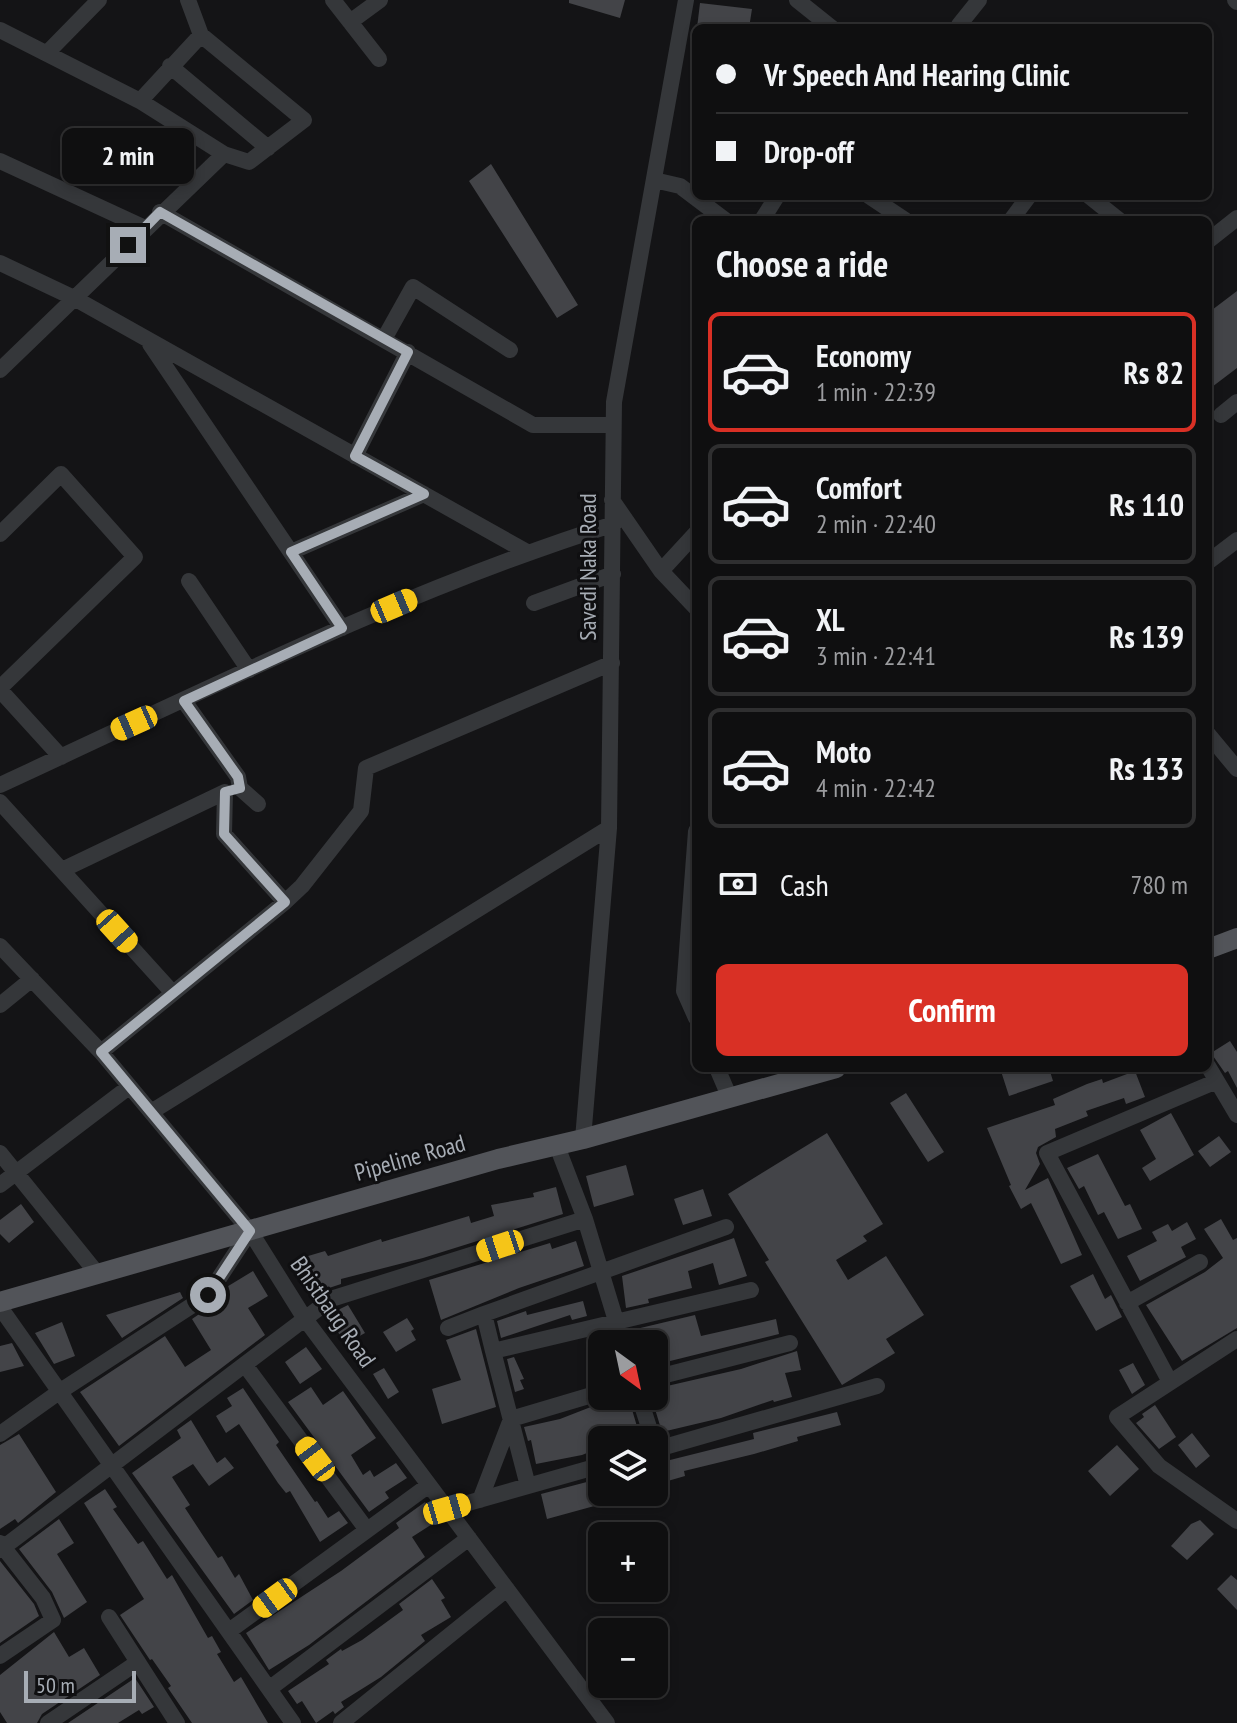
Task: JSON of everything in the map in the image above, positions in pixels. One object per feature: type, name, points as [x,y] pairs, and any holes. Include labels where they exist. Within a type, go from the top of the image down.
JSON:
[{"type":"main road","points":[[1212,947],[1237,938]]},
{"type":"main road","name":"Pipeline Road","points":[[0,1305],[96,1272],[821,1072]]},
{"type":"street","points":[[47,53],[99,0]]},
{"type":"street","points":[[0,30],[140,101],[224,154],[249,162],[304,120],[201,35],[188,0]]},
{"type":"street","points":[[333,0],[379,59]]},
{"type":"street","points":[[350,22],[380,0]]},
{"type":"street","name":"Savedi Naka Road","points":[[583,1139],[609,828],[614,402],[686,0]]},
{"type":"street","points":[[797,0],[827,24]]},
{"type":"street","points":[[960,24],[979,0]]},
{"type":"street","points":[[140,101],[201,35]]},
{"type":"street","points":[[170,66],[268,148]]},
{"type":"street","points":[[0,370],[160,212],[224,154]]},
{"type":"street","points":[[0,161],[145,228]]},
{"type":"street","points":[[654,180],[680,186],[692,195]]},
{"type":"street","points":[[699,200],[720,216]]},
{"type":"street","points":[[875,200],[899,216]]},
{"type":"street","points":[[1094,200],[1114,216]]},
{"type":"street","points":[[160,212],[533,425],[613,425]]},
{"type":"street","points":[[1212,238],[1237,218]]},
{"type":"street","points":[[0,263],[74,298],[527,552]]},
{"type":"street","points":[[384,339],[413,287],[510,350]]},
{"type":"street","points":[[149,342],[342,628]]},
{"type":"street","points":[[355,456],[408,352]]},
{"type":"street","points":[[1221,415],[1237,402]]},
{"type":"street","points":[[0,534],[61,474],[135,557],[0,689],[61,757]]},
{"type":"street","points":[[291,552],[424,494]]},
{"type":"street","points":[[611,499],[661,571],[692,604]]},
{"type":"street","points":[[0,785],[342,628],[527,552],[614,524]]},
{"type":"street","points":[[661,571],[692,537]]},
{"type":"street","points":[[1212,559],[1237,540]]},
{"type":"street","points":[[534,603],[613,574]]},
{"type":"street","points":[[189,581],[249,670]]},
{"type":"street","points":[[101,1052],[302,886],[361,811],[366,768],[612,663]]},
{"type":"street","points":[[184,701],[238,777],[224,834],[285,902]]},
{"type":"street","points":[[1212,739],[1237,769]]},
{"type":"street","points":[[233,790],[258,804]]},
{"type":"street","points":[[62,870],[233,790]]},
{"type":"street","points":[[0,802],[172,992]]},
{"type":"street","points":[[151,1112],[609,828]]},
{"type":"street","points":[[692,884],[684,991],[692,1009]]},
{"type":"street","name":"Bhistbaug Road","points":[[0,946],[101,1052],[250,1231],[305,1319],[607,1723]]},
{"type":"street","points":[[0,1005],[32,979]]},
{"type":"street","points":[[719,1072],[729,1096]]},
{"type":"street","points":[[1170,1382],[1047,1153],[1212,1073],[1237,1115]]},
{"type":"street","points":[[0,1185],[129,1087]]},
{"type":"street","points":[[557,1146],[585,1219],[619,1330]]},
{"type":"street","points":[[0,1153],[96,1272]]},
{"type":"street","points":[[0,1656],[53,1620],[43,1598],[1,1547],[331,1299],[585,1219]]},
{"type":"street","points":[[448,1328],[726,1227]]},
{"type":"street","points":[[0,1434],[208,1295],[250,1231]]},
{"type":"street","points":[[1127,1303],[1200,1262]]},
{"type":"street","points":[[493,1351],[751,1290]]},
{"type":"street","points":[[0,1305],[293,1723]]},
{"type":"street","points":[[484,1314],[528,1486]]},
{"type":"street","points":[[1237,1339],[1117,1417],[1159,1466],[1237,1521]]},
{"type":"street","points":[[668,1374],[790,1343]]},
{"type":"street","points":[[245,1365],[367,1530]]},
{"type":"street","points":[[668,1442],[877,1386]]},
{"type":"street","points":[[511,1419],[588,1396]]},
{"type":"street","points":[[480,1500],[511,1419]]},
{"type":"street","points":[[447,1509],[588,1469]]},
{"type":"street","points":[[229,1631],[429,1485]]},
{"type":"street","points":[[269,1689],[469,1538]]},
{"type":"street","points":[[341,1723],[507,1589]]},
{"type":"street","points":[[109,1617],[177,1723]]},
{"type":"street","points":[[48,1723],[138,1662]]},
{"type":"building","points":[[569,0],[625,0],[620,18],[569,3]]},
{"type":"building","points":[[700,3],[752,9],[750,24],[697,24]]},
{"type":"building","points":[[491,164],[578,305],[557,318],[469,181]]},
{"type":"building","points":[[1237,291],[1237,368],[1212,387],[1212,310]]},
{"type":"building","points":[[1230,1041],[1237,1052],[1237,1088],[1228,1071],[1225,1073],[1212,1052]]},
{"type":"building","points":[[1001,1072],[1050,1072],[1053,1081],[1009,1096]]},
{"type":"building","points":[[1135,1072],[1145,1097],[1126,1104],[1124,1098],[1086,1111],[1088,1116],[1055,1129],[1056,1137],[1038,1147],[1036,1153],[1040,1164],[1025,1190],[1048,1178],[1082,1255],[1061,1264],[1031,1203],[1021,1209],[987,1128],[1055,1105],[1053,1099],[1087,1084],[1102,1079],[1103,1083]]},
{"type":"building","points":[[906,1093],[944,1152],[928,1162],[890,1103]]},
{"type":"building","points":[[1171,1113],[1194,1155],[1150,1181],[1142,1168],[1156,1159],[1140,1130]]},
{"type":"building","points":[[827,1133],[883,1224],[863,1236],[867,1241],[836,1260],[848,1280],[886,1256],[924,1315],[886,1339],[895,1353],[842,1385],[765,1262],[769,1260],[728,1194]]},
{"type":"building","points":[[1219,1136],[1231,1152],[1210,1167],[1198,1151]]},
{"type":"building","points":[[1098,1154],[1125,1206],[1130,1204],[1142,1229],[1118,1239],[1104,1212],[1098,1215],[1084,1186],[1079,1189],[1067,1168]]},
{"type":"building","points":[[626,1165],[634,1195],[594,1207],[586,1176]]},
{"type":"building","points":[[556,1187],[563,1214],[423,1258],[341,1279],[341,1284],[314,1293],[298,1259],[325,1251],[328,1256],[469,1216],[471,1223],[494,1216],[491,1205],[534,1197],[533,1193]]},
{"type":"building","points":[[703,1189],[712,1216],[683,1225],[674,1199]]},
{"type":"building","points":[[21,1204],[34,1222],[9,1243],[0,1234],[0,1220]]},
{"type":"building","points":[[1221,1219],[1233,1240],[1237,1238],[1237,1328],[1182,1361],[1146,1305],[1205,1272],[1223,1258],[1204,1229]]},
{"type":"building","points":[[1187,1222],[1196,1239],[1181,1247],[1186,1257],[1140,1281],[1127,1256],[1157,1241],[1152,1232],[1168,1224],[1172,1231]]},
{"type":"building","points":[[734,1238],[747,1276],[719,1285],[713,1263],[688,1271],[692,1288],[626,1308],[622,1276]]},
{"type":"building","points":[[576,1241],[584,1266],[441,1320],[429,1280],[550,1243],[552,1249]]},
{"type":"building","points":[[253,1271],[268,1296],[248,1308],[265,1335],[119,1446],[80,1392],[165,1336],[185,1367],[211,1350],[192,1319],[214,1304],[225,1288]]},
{"type":"building","points":[[1093,1274],[1105,1299],[1111,1295],[1122,1317],[1096,1331],[1070,1286]]},
{"type":"building","points":[[180,1292],[183,1298],[122,1338],[106,1315]]},
{"type":"building","points":[[583,1301],[587,1316],[572,1320],[570,1315],[501,1338],[497,1321],[526,1311],[527,1315]]},
{"type":"building","points":[[348,1305],[365,1333],[345,1344],[328,1315]]},
{"type":"building","points":[[695,1315],[701,1336],[776,1319],[779,1334],[668,1362],[668,1330],[632,1330]]},
{"type":"building","points":[[407,1318],[416,1340],[396,1352],[383,1332]]},
{"type":"building","points":[[62,1322],[75,1356],[54,1364],[35,1333]]},
{"type":"building","points":[[476,1329],[496,1407],[442,1424],[432,1389],[461,1380],[446,1340]]},
{"type":"building","points":[[12,1343],[24,1366],[0,1372],[0,1346]]},
{"type":"building","points":[[306,1347],[322,1369],[300,1384],[285,1362]]},
{"type":"building","points":[[797,1351],[801,1370],[785,1373],[792,1397],[668,1431],[668,1426],[660,1426],[655,1410],[668,1410],[668,1386],[741,1369]]},
{"type":"building","points":[[514,1357],[524,1379],[520,1380],[524,1389],[515,1392],[507,1359]]},
{"type":"building","points":[[1133,1363],[1145,1385],[1132,1394],[1119,1370]]},
{"type":"building","points":[[384,1368],[399,1392],[388,1399],[373,1374]]},
{"type":"building","points":[[311,1387],[323,1405],[343,1391],[376,1438],[351,1455],[363,1475],[370,1470],[374,1477],[396,1463],[407,1478],[385,1492],[389,1498],[369,1512],[288,1402]]},
{"type":"building","points":[[243,1388],[279,1442],[276,1445],[315,1502],[328,1518],[339,1511],[348,1523],[320,1542],[290,1491],[286,1493],[278,1483],[239,1424],[226,1433],[216,1416],[232,1406],[227,1398]]},
{"type":"building","points":[[1155,1405],[1176,1437],[1159,1449],[1136,1423],[1144,1417],[1142,1414]]},
{"type":"building","points":[[588,1408],[632,1410],[637,1426],[588,1426],[588,1453],[536,1464],[531,1440],[528,1441],[524,1427],[560,1419]]},
{"type":"building","points":[[837,1412],[841,1425],[797,1437],[798,1441],[754,1454],[684,1471],[685,1476],[668,1481],[668,1460],[754,1439],[753,1433]]},
{"type":"building","points":[[191,1420],[217,1463],[225,1457],[234,1468],[209,1486],[193,1464],[172,1477],[190,1505],[185,1508],[202,1534],[218,1558],[222,1556],[235,1578],[239,1574],[253,1600],[234,1614],[132,1473],[181,1438],[177,1430]]},
{"type":"building","points":[[1192,1433],[1210,1456],[1196,1468],[1178,1445]]},
{"type":"building","points":[[19,1434],[56,1492],[18,1523],[15,1519],[0,1529],[0,1445]]},
{"type":"building","points":[[1117,1445],[1139,1469],[1110,1496],[1088,1471]]},
{"type":"building","points":[[588,1482],[588,1506],[594,1506],[547,1519],[541,1494]]},
{"type":"building","points":[[105,1489],[117,1507],[113,1509],[138,1544],[143,1541],[167,1579],[172,1575],[208,1638],[212,1636],[221,1652],[217,1654],[234,1682],[241,1677],[268,1723],[192,1723],[168,1688],[171,1686],[120,1615],[144,1599],[84,1503]]},
{"type":"building","points":[[425,1502],[437,1521],[412,1537],[425,1557],[309,1645],[269,1670],[246,1633],[341,1571],[399,1528],[396,1523]]},
{"type":"building","points":[[59,1519],[74,1543],[57,1554],[87,1602],[64,1618],[52,1592],[19,1549]]},
{"type":"building","points":[[1200,1520],[1214,1534],[1187,1560],[1171,1546],[1191,1524]]},
{"type":"building","points":[[0,1561],[34,1604],[39,1616],[0,1643]]},
{"type":"building","points":[[1231,1575],[1237,1580],[1237,1610],[1217,1589]]},
{"type":"building","points":[[432,1579],[445,1598],[441,1600],[451,1617],[421,1635],[425,1641],[381,1677],[341,1702],[344,1707],[316,1723],[302,1701],[297,1704],[288,1691],[329,1664],[326,1660],[341,1649],[362,1640],[403,1610],[399,1604]]},
{"type":"building","points":[[54,1632],[69,1657],[84,1648],[100,1675],[42,1714],[37,1723],[7,1723],[0,1712],[0,1675]]},
{"type":"building","points":[[135,1678],[154,1707],[142,1714],[139,1710],[118,1723],[68,1723]]},
{"type":"route","points":[[128,245],[160,212],[408,352],[355,456],[424,494],[291,552],[342,628],[184,701],[238,777],[240,788],[225,792],[224,834],[285,902],[101,1052],[250,1231],[208,1295]]}]
